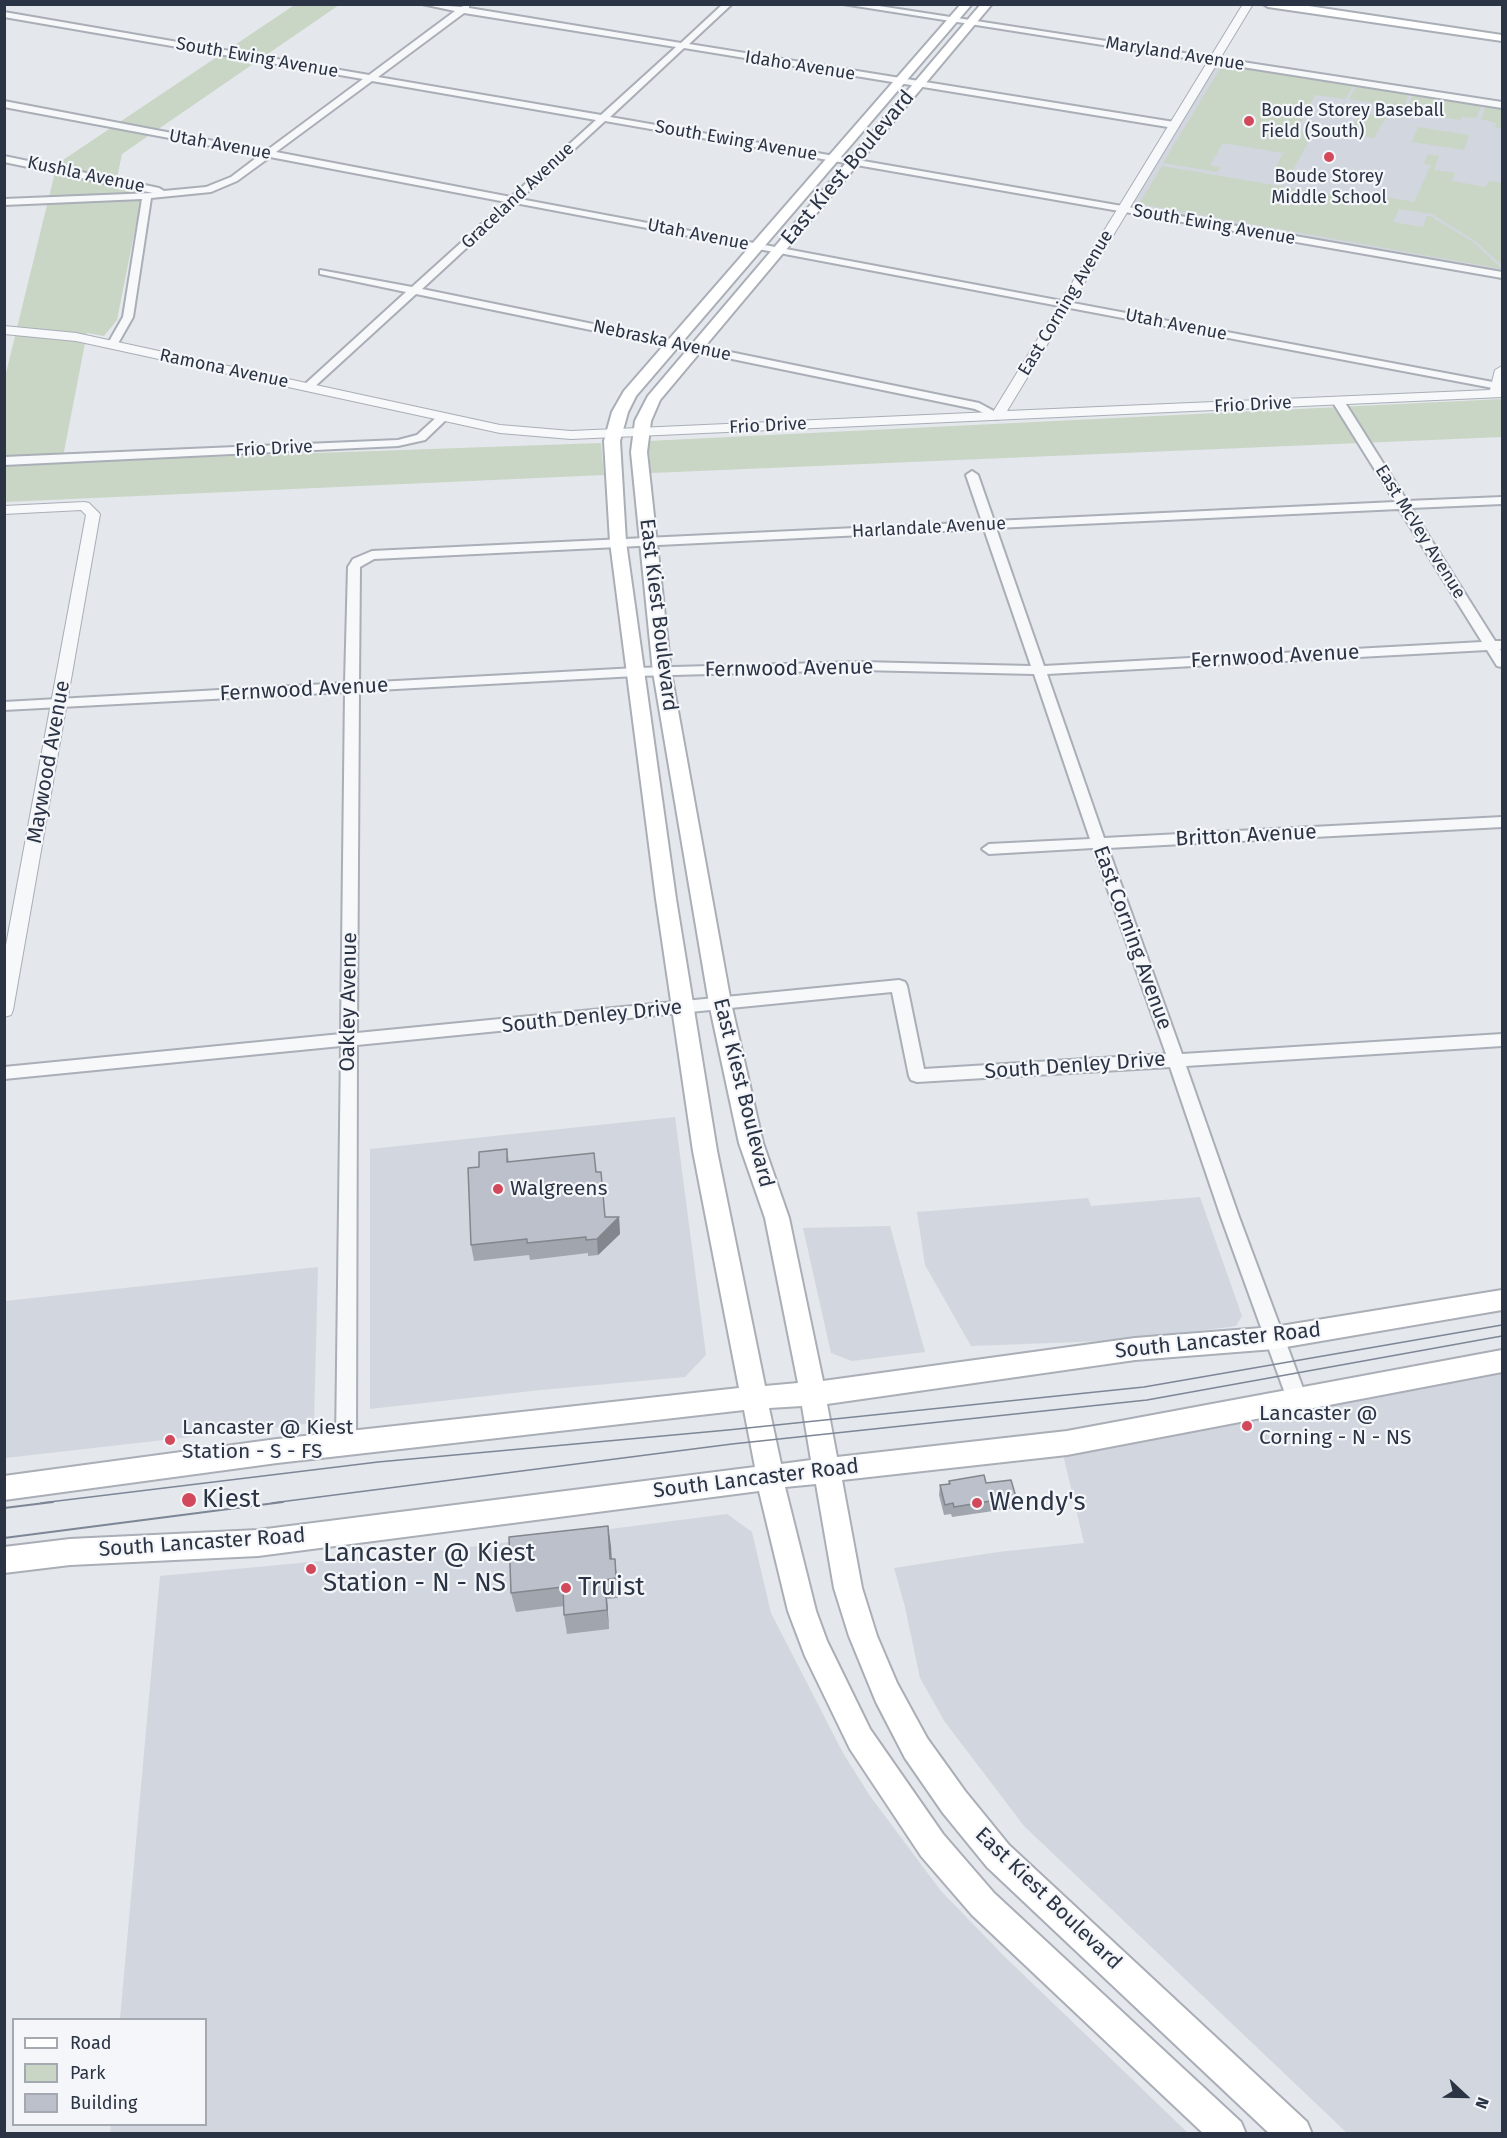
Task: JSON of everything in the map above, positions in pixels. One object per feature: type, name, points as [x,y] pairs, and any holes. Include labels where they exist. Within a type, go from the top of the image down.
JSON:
[{"type":"main road","name":"East Kiest Boulevard","points":[[967,4],[962,22],[919,85],[653,399],[640,432],[639,452],[662,672],[720,1003],[752,1143],[777,1218],[813,1394],[848,1588],[863,1636],[886,1692],[916,1748],[954,1802],[998,1856],[1295,2133]]},
{"type":"main road","name":"East Kiest Boulevard","points":[[987,4],[962,22],[899,82],[629,394],[620,412],[614,434],[612,459],[618,542],[682,1008],[705,1151],[770,1478],[802,1611],[815,1646],[860,1739],[932,1845],[983,1904],[1229,2133]]},
{"type":"main road","points":[[1268,4],[1503,38]]},
{"type":"main road","points":[[1307,4],[1503,32]]},
{"type":"main road","name":"South Lancaster Road","points":[[4,1488],[346,1443],[813,1394],[1135,1349],[1274,1338],[1503,1300]]},
{"type":"main road","name":"South Lancaster Road","points":[[4,1560],[70,1552],[258,1543],[438,1518],[1067,1443],[1503,1361]]},
{"type":"street","name":"Idaho Avenue","points":[[426,4],[465,7],[899,82],[1174,125]]},
{"type":"street","name":"Graceland Avenue","points":[[308,387],[728,4]]},
{"type":"street","name":"Maryland Avenue","points":[[847,4],[1503,105]]},
{"type":"street","name":"East Corning Avenue","points":[[997,416],[1248,4]]},
{"type":"street","points":[[4,202],[147,196],[208,190],[221,185],[234,179],[465,7]]},
{"type":"street","name":"South Ewing Avenue","points":[[4,14],[1503,275]]},
{"type":"street","name":"Utah Avenue","points":[[4,104],[1066,304],[1499,391]]},
{"type":"street","name":"Kushla Avenue","points":[[4,159],[146,186],[168,194]]},
{"type":"street","points":[[112,345],[128,317],[147,196]]},
{"type":"street","name":"Nebraska Avenue","points":[[324,272],[980,406],[997,416]]},
{"type":"street","name":"Ramona Avenue","points":[[4,330],[51,333],[112,345],[443,417]]},
{"type":"street","points":[[1499,391],[1503,370]]},
{"type":"street","name":"Frio Drive","points":[[4,461],[398,443],[421,438],[443,417],[531,433],[614,434],[1338,401],[1499,391]]},
{"type":"street","name":"East McVey Avenue","points":[[1338,401],[1497,645],[1503,663]]},
{"type":"street","name":"East Corning Avenue","points":[[972,475],[1099,844],[1297,1399]]},
{"type":"street","name":"Harlandale Avenue","points":[[357,562],[372,555],[647,540],[1503,500]]},
{"type":"street","name":"Maywood Avenue","points":[[4,510],[84,506],[93,514],[4,1010]]},
{"type":"street","name":"Oakley Avenue","points":[[346,1443],[352,687],[354,567],[357,562]]},
{"type":"street","name":"Fernwood Avenue","points":[[4,706],[636,672],[860,666],[1040,670],[1497,645]]},
{"type":"street","name":"Britton Avenue","points":[[989,849],[1503,822]]},
{"type":"street","name":"South Denley Drive","points":[[4,1073],[899,986],[917,1076],[1503,1040]]},
{"type":"shaded area","name":"Boude Storey Middle School","points":[[1214,60],[1502,105],[1502,275],[1123,209]]},
{"type":"shaded area","points":[[675,1117],[706,1355],[685,1377],[370,1409],[370,1149]]},
{"type":"shaded area","points":[[1200,1197],[1242,1316],[1236,1326],[1131,1340],[971,1346],[925,1265],[917,1212],[1088,1198],[1091,1206]]},
{"type":"shaded area","points":[[890,1226],[925,1352],[852,1361],[831,1353],[803,1228]]},
{"type":"shaded area","points":[[318,1267],[314,1423],[5,1458],[5,1301]]},
{"type":"shaded area","points":[[1502,1373],[1502,2133],[1347,2133],[1024,1826],[945,1722],[920,1678],[894,1568],[998,1552],[1084,1543],[1062,1450]]},
{"type":"shaded area","points":[[727,1514],[752,1532],[771,1613],[843,1753],[870,1796],[941,1891],[1005,1957],[1188,2133],[110,2134],[111,2126],[207,2126],[207,2018],[120,2018],[160,1576],[462,1548]]},
{"type":"green space","points":[[296,4],[339,5],[122,154],[116,183],[143,189],[117,320],[104,336],[87,333],[62,462],[601,443],[604,475],[5,502],[5,377],[57,164]]},
{"type":"green space","points":[[1221,67],[1353,86],[1346,99],[1315,95],[1297,130],[1313,134],[1290,175],[1274,171],[1283,153],[1223,143],[1210,165],[1221,168],[1217,172],[1163,163]]},
{"type":"green space","points":[[1356,87],[1409,94],[1403,108],[1349,99]]},
{"type":"green space","points":[[1413,95],[1481,105],[1477,118],[1462,117],[1460,120],[1421,114],[1419,118],[1410,117],[1405,114]]},
{"type":"green space","points":[[1486,106],[1502,109],[1502,128],[1495,127],[1496,123],[1481,119]]},
{"type":"green space","points":[[1359,113],[1386,117],[1374,138],[1363,136],[1366,129],[1353,127]]},
{"type":"green space","points":[[1418,127],[1469,135],[1464,150],[1412,142]]},
{"type":"green space","points":[[1428,154],[1439,156],[1434,170],[1455,173],[1452,181],[1486,187],[1489,181],[1502,183],[1502,265],[1475,241],[1432,214],[1399,209],[1393,222],[1423,227],[1427,216],[1430,216],[1473,242],[1502,269],[1139,204],[1162,166],[1345,197],[1385,197],[1414,202],[1431,165],[1424,164]]},
{"type":"green space","points":[[1502,399],[1502,437],[651,473],[648,441]]},
{"type":"building","name":"Walgreens","points":[[507,1149],[507,1162],[594,1153],[596,1172],[601,1172],[605,1217],[619,1217],[597,1239],[586,1240],[586,1237],[527,1243],[527,1239],[471,1245],[468,1168],[479,1167],[479,1152]]},
{"type":"building","points":[[984,1475],[986,1483],[1011,1480],[1016,1497],[954,1507],[953,1503],[945,1505],[940,1485],[950,1484],[949,1481]]},
{"type":"building","name":"Truist","points":[[608,1526],[610,1559],[615,1559],[616,1578],[605,1580],[607,1610],[564,1615],[563,1587],[511,1593],[509,1537]]},
{"type":"tram line","points":[[41,1503],[378,1462],[728,1430],[1144,1387],[1502,1325]]},
{"type":"tram line","points":[[272,1503],[732,1444],[1147,1400],[1502,1336]]},
{"type":"tram line","points":[[4,1508],[53,1502]]},
{"type":"tram line","points":[[4,1538],[283,1502]]},
{"type":"place","name":"Boude Storey Baseball Field (South)","points":[[1249,121]]},
{"type":"place","name":"Boude Storey Middle School","points":[[1329,157]]},
{"type":"place","name":"Walgreens","points":[[498,1189]]},
{"type":"place","name":"Lancaster @ Corning - N - NS","points":[[1247,1426]]},
{"type":"place","name":"Lancaster @ Kiest Station - S - FS","points":[[170,1440]]},
{"type":"place","name":"Kiest","points":[[189,1500]]},
{"type":"place","name":"Wendy's","points":[[977,1503]]},
{"type":"place","name":"Lancaster @ Kiest Station - N - NS","points":[[311,1569]]},
{"type":"place","name":"Truist","points":[[566,1588]]}]
